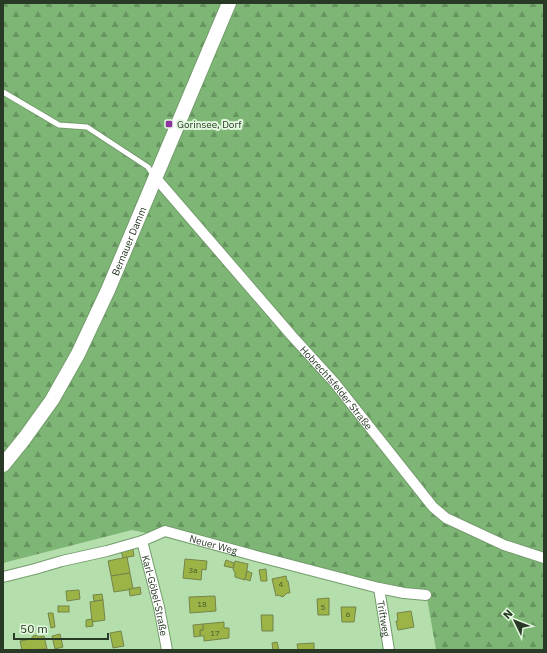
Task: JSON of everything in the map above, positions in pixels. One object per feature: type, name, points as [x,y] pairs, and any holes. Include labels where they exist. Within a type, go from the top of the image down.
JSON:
[{"type":"main road","name":"Bernauer Damm","points":[[3,465],[24,440],[52,400],[78,354],[108,290],[229,3]]},
{"type":"street","name":"Hobrechtsfelder Straße","points":[[155,178],[292,336],[334,382],[433,507],[446,518],[504,545],[544,558]]},
{"type":"street","name":"Neuer Weg","points":[[3,576],[107,551],[142,541],[165,530],[256,556],[379,588],[404,593],[426,595]]},
{"type":"street","name":"Karl-Göbel-Straße","points":[[142,541],[159,606],[167,650]]},
{"type":"street","name":"Triftweg","points":[[379,588],[390,650]]},
{"type":"lane","points":[[3,92],[59,125],[87,127],[148,167],[155,178]]},
{"type":"green space","points":[[3,3],[544,3],[544,650],[436,650],[426,592],[132,530],[3,563]]},
{"type":"building","points":[[133,549],[134,556],[123,558],[121,551]]},
{"type":"building","points":[[127,557],[130,573],[111,576],[108,561]]},
{"type":"building","points":[[185,559],[207,561],[206,570],[202,569],[201,580],[183,578]]},
{"type":"building","points":[[226,560],[234,563],[233,568],[224,566]]},
{"type":"building","points":[[235,561],[248,564],[245,580],[235,577],[233,569]]},
{"type":"building","points":[[266,569],[267,581],[261,581],[259,570]]},
{"type":"building","points":[[247,571],[252,573],[250,581],[245,579]]},
{"type":"building","points":[[130,573],[133,589],[114,592],[111,576]]},
{"type":"building","points":[[286,576],[290,593],[287,593],[283,597],[278,595],[276,596],[272,579]]},
{"type":"building","points":[[140,587],[141,594],[130,596],[129,589]]},
{"type":"building","points":[[79,590],[80,599],[67,601],[66,591]]},
{"type":"building","points":[[102,594],[103,600],[94,601],[93,595]]},
{"type":"building","points":[[215,596],[216,611],[190,613],[189,597]]},
{"type":"building","points":[[329,598],[329,615],[318,615],[317,599]]},
{"type":"building","points":[[103,600],[105,620],[92,622],[90,602]]},
{"type":"building","points":[[58,606],[69,606],[69,612],[58,612]]},
{"type":"building","points":[[341,607],[356,607],[354,622],[342,622]]},
{"type":"building","points":[[411,611],[414,627],[398,630],[396,621],[398,621],[397,613]]},
{"type":"building","points":[[48,613],[53,613],[55,627],[51,628]]},
{"type":"building","points":[[261,615],[273,615],[273,631],[262,631]]},
{"type":"building","points":[[92,619],[93,626],[86,627],[86,620]]},
{"type":"building","points":[[224,622],[224,628],[229,628],[229,638],[204,641],[204,636],[200,636],[200,630],[203,630],[203,624]]},
{"type":"building","points":[[203,624],[203,630],[200,630],[200,636],[194,637],[193,625]]},
{"type":"building","points":[[121,631],[124,646],[113,648],[110,633]]},
{"type":"building","points":[[60,634],[63,647],[55,649],[52,636]]},
{"type":"building","points":[[36,635],[39,637],[44,636],[47,649],[22,650],[20,641],[31,639]]},
{"type":"building","points":[[277,642],[279,650],[273,650],[272,643]]},
{"type":"building","points":[[314,643],[314,650],[298,650],[297,644]]},
{"type":"place","name":"Gorinsee, Dorf","points":[[169,124]]}]
